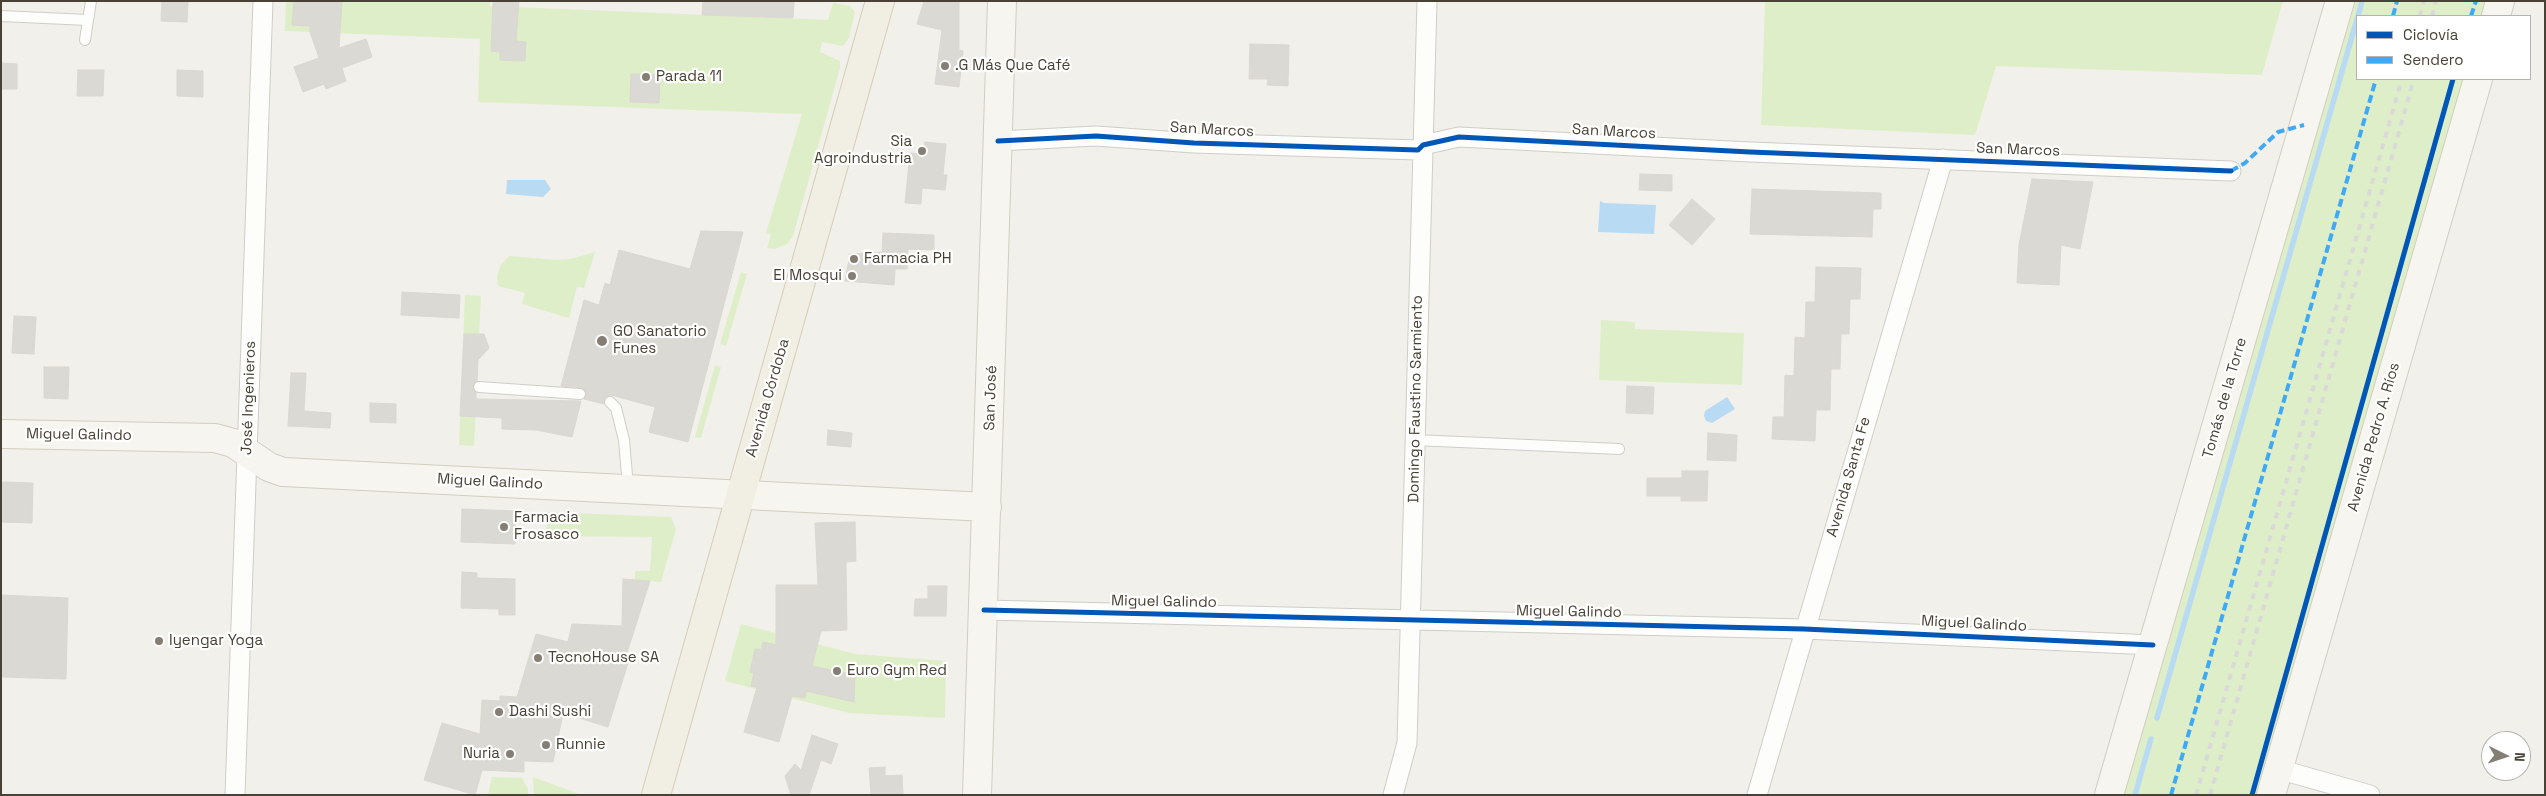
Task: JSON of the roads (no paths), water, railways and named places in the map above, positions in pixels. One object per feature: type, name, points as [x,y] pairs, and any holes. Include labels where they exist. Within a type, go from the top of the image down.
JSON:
[{"type":"main road","name":"Avenida Córdoba","points":[[656,795],[880,1]]},
{"type":"street","name":"José Ingenieros","points":[[235,795],[263,1]]},
{"type":"street","name":"San José","points":[[977,795],[1002,1]]},
{"type":"street","name":"Domingo Faustino Sarmiento","points":[[1393,795],[1407,743],[1427,1]]},
{"type":"street","name":"Tomás de la Torre","points":[[2109,795],[2340,1]]},
{"type":"street","points":[[2496,15],[2500,1]]},
{"type":"street","name":"Avenida Pedro A. Ríos","points":[[2271,795],[2478,80]]},
{"type":"street","name":"San Marcos","points":[[998,141],[1096,136],[1194,143],[1418,150],[1423,144],[1459,137],[2231,171]]},
{"type":"street","name":"Avenida Santa Fe","points":[[1756,795],[1943,159]]},
{"type":"street","name":"Miguel Galindo","points":[[1,434],[215,438],[232,443],[269,467],[283,472],[987,507]]},
{"type":"street","name":"Miguel Galindo","points":[[984,610],[1804,629],[2152,645]]},
{"type":"street","points":[[2278,769],[2370,795]]},
{"type":"lane","points":[[85,40],[90,1]]},
{"type":"lane","points":[[1,16],[88,20]]},
{"type":"lane","points":[[479,386],[580,394]]},
{"type":"lane","points":[[610,402],[616,408],[624,440],[628,488]]},
{"type":"lane","points":[[1416,440],[1619,448]]},
{"type":"water","points":[[507,180],[545,180],[551,189],[543,197],[506,194]]},
{"type":"water","points":[[1600,201],[1604,203],[1656,205],[1654,234],[1598,232]]},
{"type":"water","points":[[1727,397],[1735,409],[1712,423],[1706,421],[1705,411]]},
{"type":"waterway","points":[[2358,15],[2362,1]]},
{"type":"waterway","points":[[2157,718],[2356,22]]},
{"type":"waterway","points":[[2135,795],[2151,739]]},
{"type":"railway","points":[[2420,15],[2424,1]]},
{"type":"railway","points":[[2432,15],[2436,1]]},
{"type":"railway","points":[[2196,795],[2402,80]]},
{"type":"railway","points":[[2210,795],[2414,80]]},
{"type":"place","name":".G Más Que Café","points":[[945,66]]},
{"type":"place","name":"Parada 11","points":[[646,77]]},
{"type":"place","name":"Sia Agroindustria","points":[[922,151]]},
{"type":"place","name":"Farmacia PH","points":[[854,259]]},
{"type":"place","name":"El Mosqui","points":[[852,276]]},
{"type":"place","name":"GO Sanatorio Funes","points":[[602,341]]},
{"type":"place","name":"Farmacia Frosasco","points":[[504,527]]},
{"type":"place","name":"Iyengar Yoga","points":[[159,641]]},
{"type":"place","name":"TecnoHouse SA","points":[[538,658]]},
{"type":"place","name":"Euro Gym Red","points":[[837,671]]},
{"type":"place","name":"Dashi Sushi","points":[[499,712]]},
{"type":"place","name":"Runnie","points":[[546,745]]},
{"type":"place","name":"Nuria","points":[[510,754]]}]
